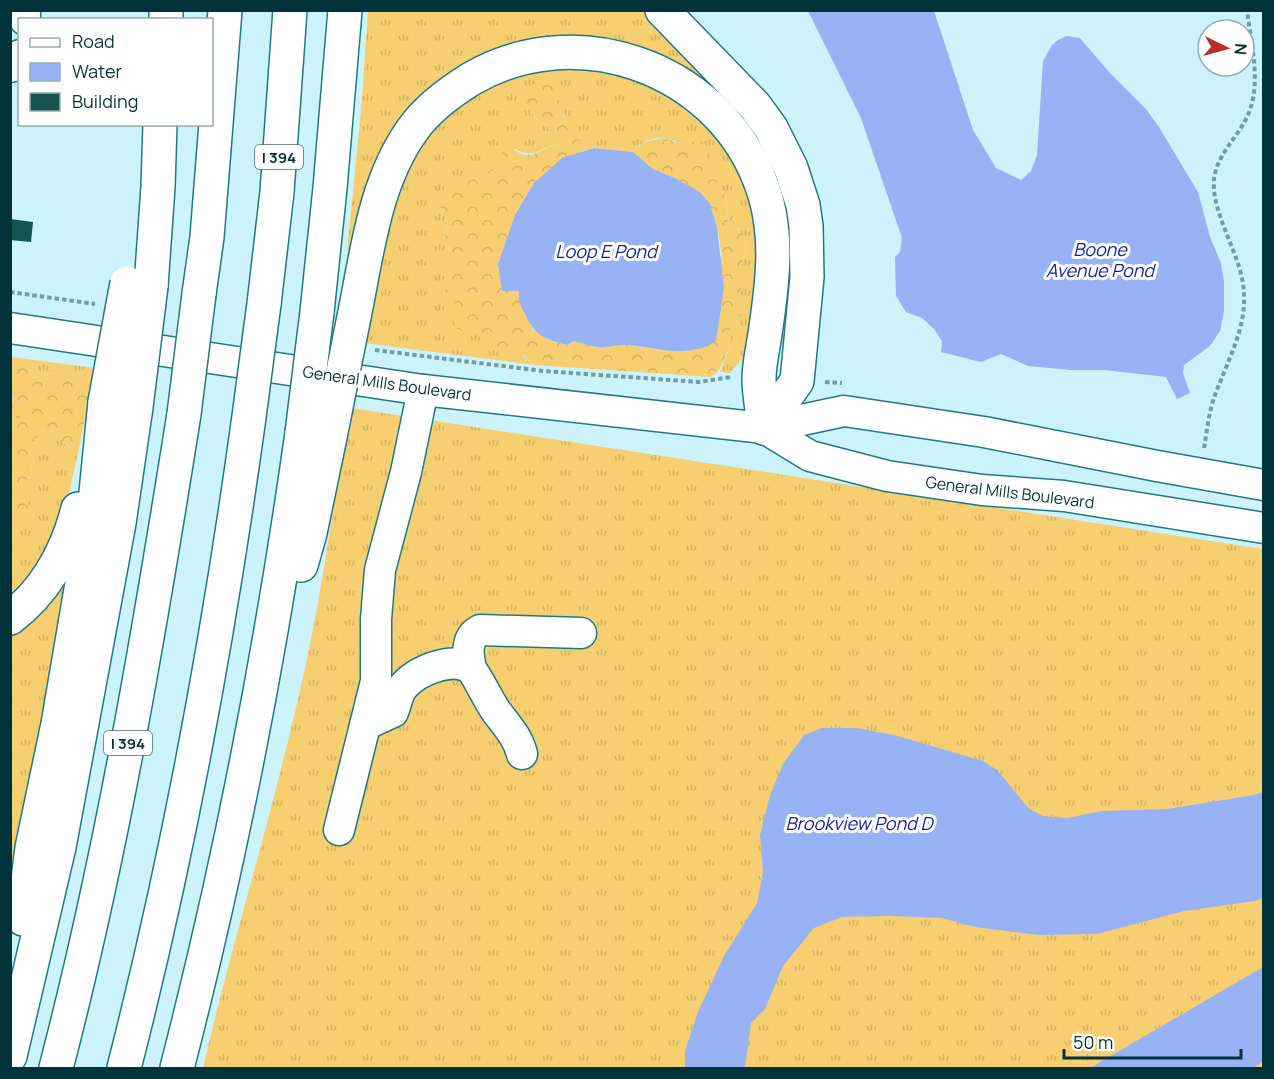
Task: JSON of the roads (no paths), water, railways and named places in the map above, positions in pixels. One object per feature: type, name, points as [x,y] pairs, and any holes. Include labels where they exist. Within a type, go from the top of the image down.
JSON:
[{"type":"highway","name":"I 394","points":[[56,1068],[92,919],[126,758],[153,609],[184,414],[209,216],[225,10]]},
{"type":"highway","name":"I 394","points":[[124,1068],[169,876],[235,524],[277,192],[290,10]]},
{"type":"highway","points":[[177,1068],[213,922],[256,716],[310,533],[316,435],[317,312],[345,10]]},
{"type":"highway","points":[[662,10],[755,106],[771,128],[791,168],[803,205],[806,225],[807,277],[797,381],[764,428]]},
{"type":"highway","points":[[316,435],[354,317],[382,192],[392,166],[414,127],[443,98],[494,68],[541,54],[574,52],[627,60],[657,70],[672,78],[717,114],[743,148],[759,178],[768,204],[774,246],[774,271],[759,379],[764,428]]},
{"type":"highway","points":[[139,285],[153,126]]},
{"type":"highway","points":[[10,1056],[23,999],[22,922],[31,859],[58,724],[94,513],[120,405],[139,285],[158,187],[160,126]]},
{"type":"highway","points":[[10,618],[29,602],[57,566],[120,405]]},
{"type":"street","name":"General Mills Boulevard","points":[[10,328],[423,390],[764,428],[844,411],[984,432],[1263,485]]},
{"type":"street","points":[[339,830],[376,681],[375,619],[380,570],[389,529],[406,472],[423,390]]},
{"type":"street","name":"General Mills Boulevard","points":[[764,428],[810,456],[887,476],[982,490],[1064,496],[1263,528]]},
{"type":"street","points":[[522,754],[519,741],[492,705],[471,669],[469,643],[475,633],[480,630],[581,633]]},
{"type":"street","points":[[365,725],[393,712],[402,687],[428,671],[449,663],[471,669]]},
{"type":"water","name":"Boone Avenue Pond","points":[[808,11],[934,11],[973,130],[996,168],[1021,180],[1031,171],[1037,155],[1043,61],[1052,45],[1058,40],[1067,36],[1080,38],[1109,72],[1146,109],[1159,127],[1198,192],[1210,237],[1221,263],[1224,282],[1224,311],[1220,331],[1210,346],[1184,365],[1183,373],[1190,393],[1177,399],[1166,377],[1104,370],[1028,366],[1001,354],[981,362],[941,352],[942,341],[934,329],[922,318],[906,312],[896,296],[895,257],[900,252],[902,238],[861,118]]},
{"type":"water","name":"Loop E Pond","points":[[594,148],[633,152],[653,169],[700,192],[710,204],[717,227],[724,288],[716,341],[705,347],[683,351],[625,345],[597,347],[574,341],[567,345],[552,341],[537,332],[521,305],[519,291],[502,291],[498,264],[515,215],[534,183],[562,158]]},
{"type":"water","name":"Brookview Pond D","points":[[822,728],[856,728],[894,735],[983,761],[997,770],[1028,808],[1043,816],[1067,818],[1102,811],[1167,809],[1263,792],[1263,898],[1184,911],[1097,934],[1039,935],[975,927],[942,918],[842,917],[814,928],[783,966],[765,1009],[751,1023],[745,1068],[685,1068],[685,1051],[698,1012],[724,956],[757,903],[763,872],[760,835],[770,795],[783,764],[804,735]]},
{"type":"water","points":[[1263,967],[1263,1061],[1254,1068],[1090,1068]]}]
